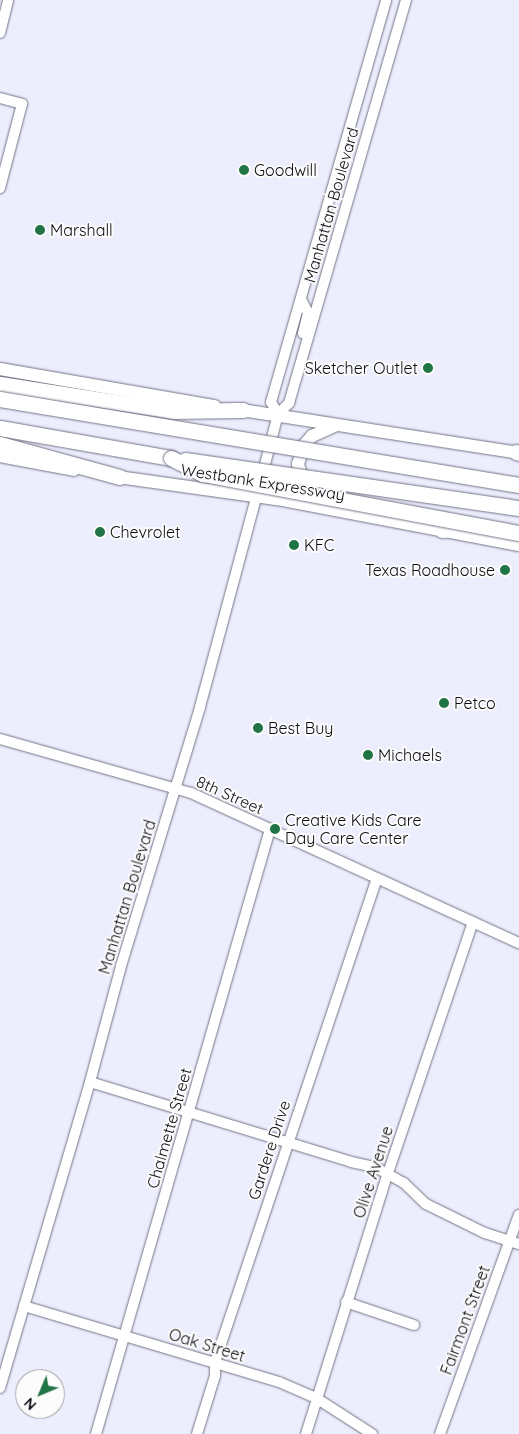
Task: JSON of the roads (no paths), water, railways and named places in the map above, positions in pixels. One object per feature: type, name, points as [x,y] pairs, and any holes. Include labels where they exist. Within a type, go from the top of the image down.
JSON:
[{"type":"highway","points":[[0,384],[172,411],[243,410]]},
{"type":"highway","points":[[0,399],[519,485]]},
{"type":"highway","name":"Westbank Expressway","points":[[0,428],[171,458],[519,508]]},
{"type":"highway","points":[[8,446],[120,477]]},
{"type":"highway","points":[[171,458],[203,474],[519,533]]},
{"type":"highway","points":[[442,530],[519,526]]},
{"type":"main road","points":[[0,369],[243,410],[518,453]]},
{"type":"main road","points":[[318,506],[302,480],[299,458],[309,439],[338,425]]},
{"type":"main road","name":"Westbank Expressway","points":[[0,456],[120,477],[318,506],[519,545]]},
{"type":"street","points":[[0,33],[8,0]]},
{"type":"street","name":"Manhattan Boulevard","points":[[278,414],[271,402],[386,0]]},
{"type":"street","points":[[394,42],[393,27],[400,0]]},
{"type":"street","name":"Manhattan Boulevard","points":[[0,1388],[90,1082],[121,966],[176,788],[257,497],[278,414],[289,403],[406,0]]},
{"type":"street","points":[[0,98],[22,104],[0,188]]},
{"type":"street","points":[[301,299],[308,313],[302,334],[307,341]]},
{"type":"street","name":"8th Street","points":[[0,739],[176,788],[519,942]]},
{"type":"street","name":"Chalmette Street","points":[[96,1434],[270,829]]},
{"type":"street","name":"Gardere Drive","points":[[198,1434],[216,1376],[215,1362],[287,1142],[377,878]]},
{"type":"street","name":"Olive Avenue","points":[[306,1434],[346,1302],[473,922]]},
{"type":"street","points":[[90,1082],[375,1167],[404,1183],[426,1204],[514,1243]]},
{"type":"street","name":"Fairmont Street","points":[[440,1434],[514,1243],[519,1215]]},
{"type":"street","points":[[346,1302],[414,1324]]},
{"type":"street","name":"Oak Street","points":[[24,1306],[279,1382],[316,1398],[372,1434]]},
{"type":"place","name":"Goodwill","points":[[244,170]]},
{"type":"place","name":"Marshall","points":[[40,230]]},
{"type":"place","name":"Sketcher Outlet","points":[[428,368]]},
{"type":"place","name":"Chevrolet","points":[[100,532]]},
{"type":"place","name":"KFC","points":[[294,545]]},
{"type":"place","name":"Texas Roadhouse","points":[[505,570]]},
{"type":"place","name":"Petco","points":[[444,703]]},
{"type":"place","name":"Best Buy","points":[[258,728]]},
{"type":"place","name":"Michaels","points":[[368,755]]},
{"type":"place","name":"Creative Kids Care Day Care Center","points":[[275,829]]}]
